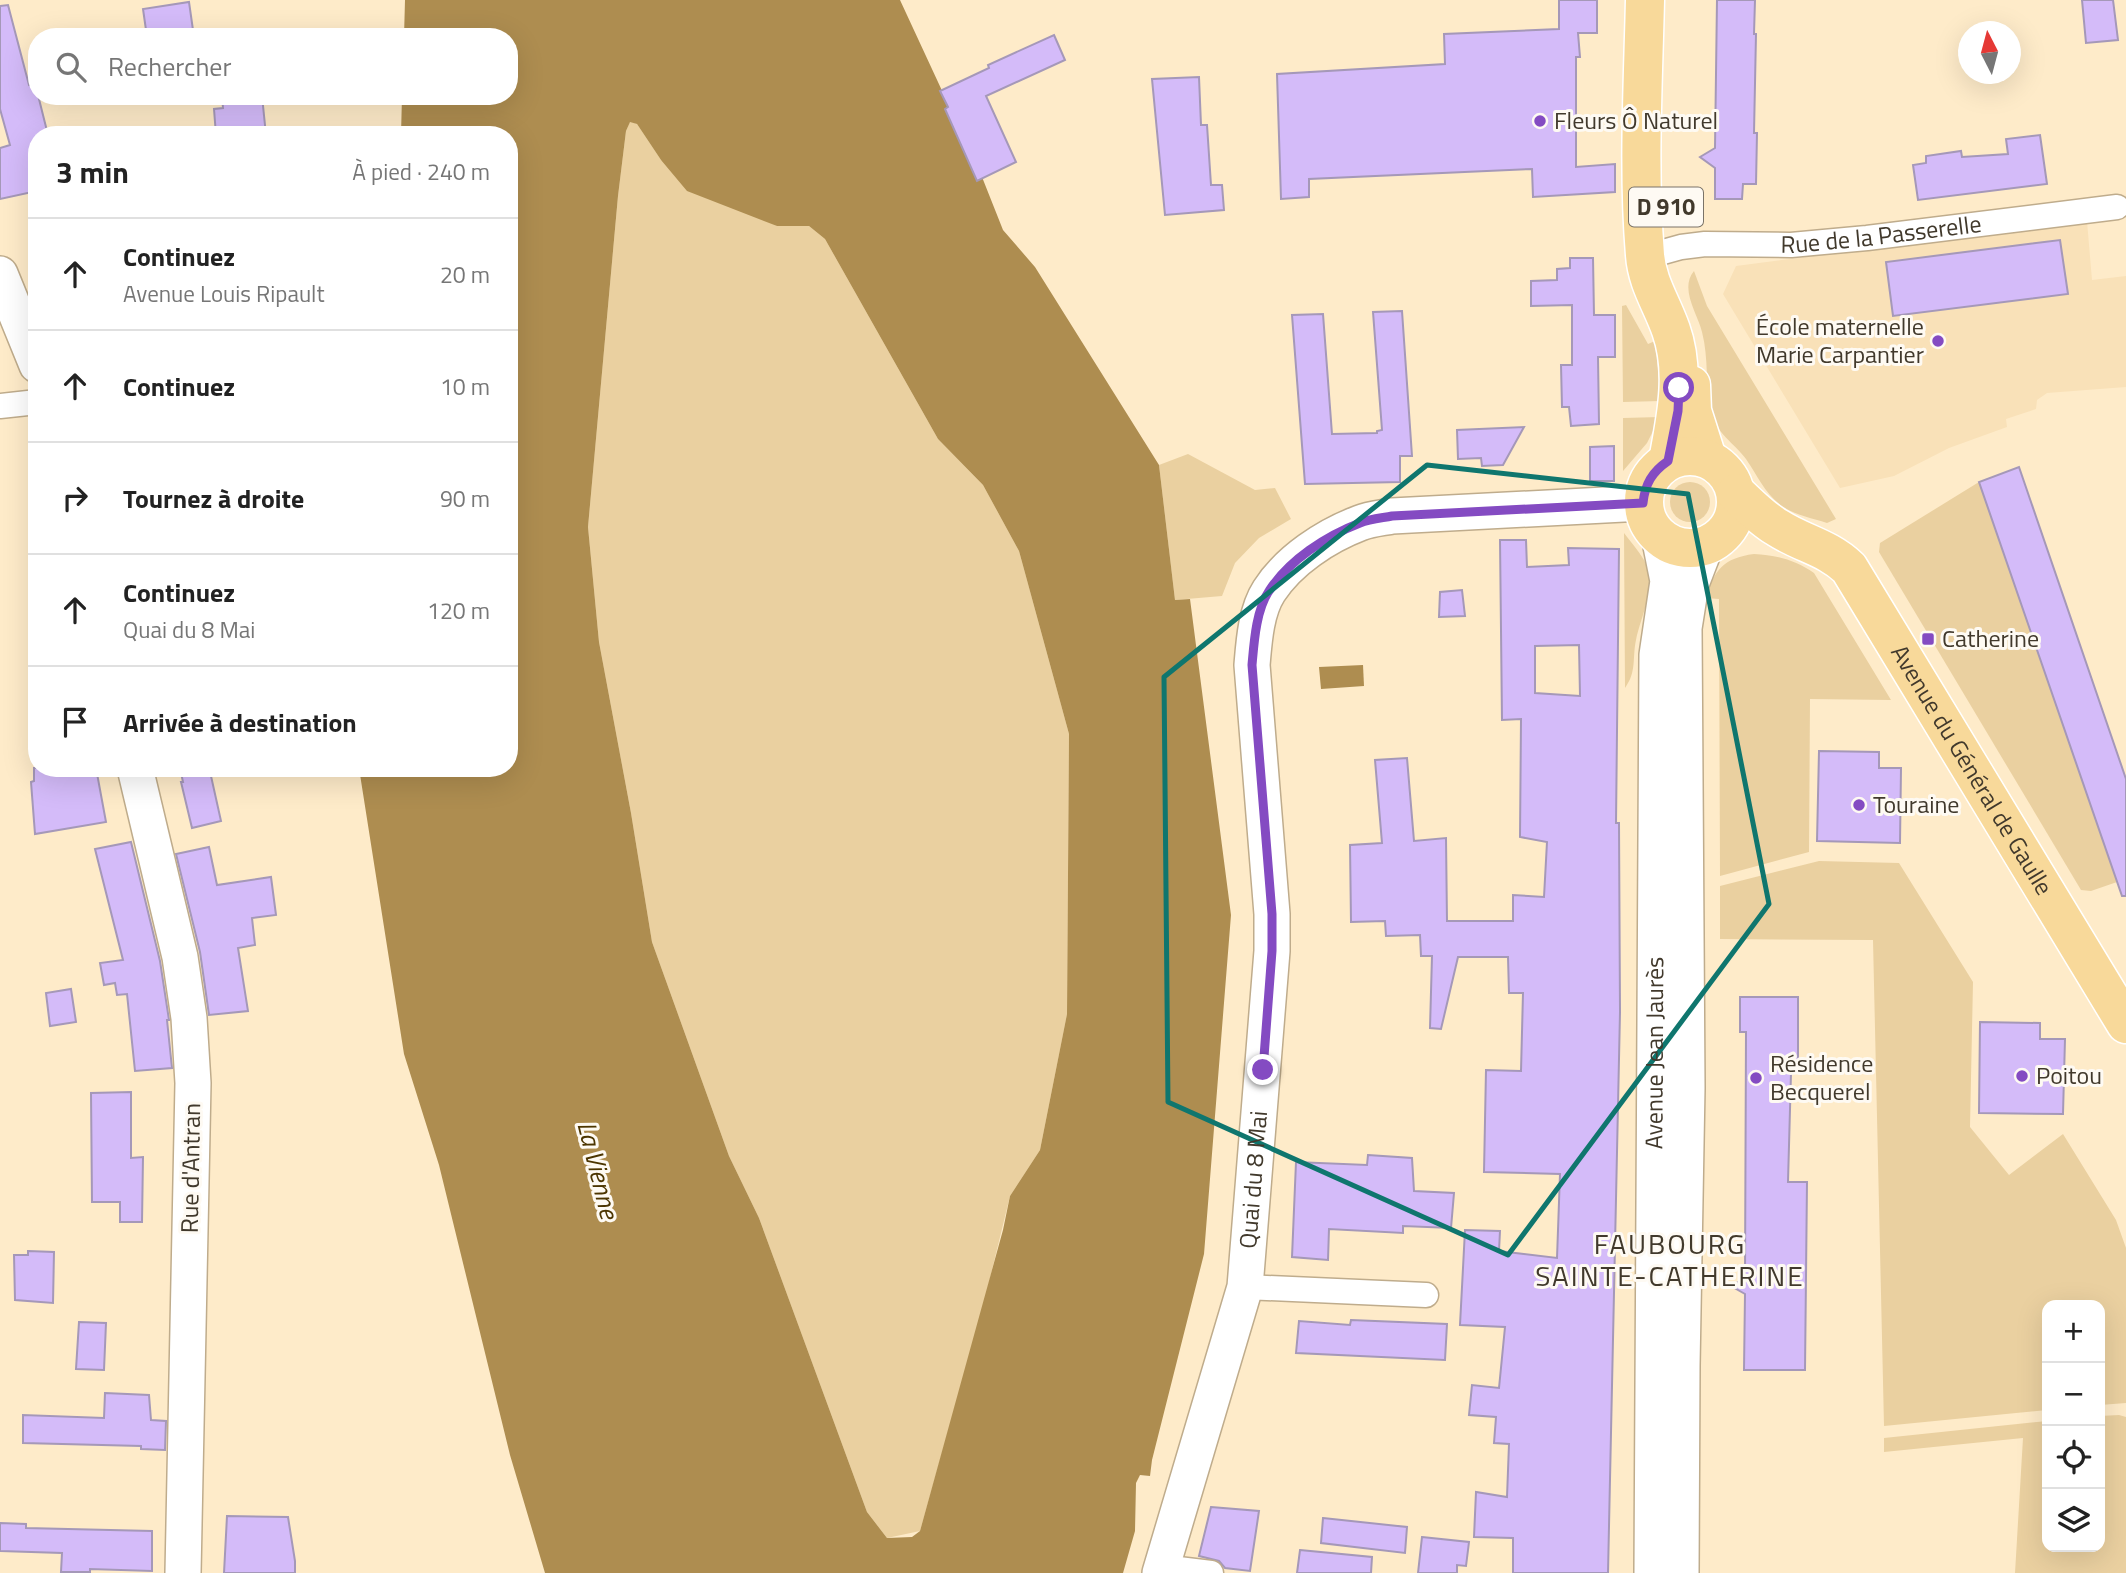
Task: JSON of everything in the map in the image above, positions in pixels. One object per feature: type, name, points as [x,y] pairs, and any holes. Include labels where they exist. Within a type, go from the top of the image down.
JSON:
[{"type":"main road","name":"D 910","points":[[1645,0],[1641,162],[1656,254],[1670,285],[1688,349],[1692,411],[1707,458]]},
{"type":"main road","name":"D 910","points":[[1668,461],[1678,411],[1676,350],[1672,332],[1650,284],[1656,254],[1669,0]]},
{"type":"main road","points":[[1687,455],[1707,458],[1726,472],[1736,493],[1732,522],[1715,540],[1696,548],[1676,546],[1651,520],[1645,490],[1657,468],[1668,461],[1687,455]]},
{"type":"main road","name":"Avenue du Général de Gaulle","points":[[1736,493],[1778,529],[1836,555],[1849,568],[2126,1024]]},
{"type":"main road","name":"Avenue du Général de Gaulle","points":[[1715,540],[1749,532],[1798,538]]},
{"type":"street","name":"Rue de la Passerelle","points":[[1656,254],[1704,244],[1791,245],[2118,208]]},
{"type":"street","points":[[0,274],[28,343]]},
{"type":"street","points":[[0,406],[28,403]]},
{"type":"street","name":"Quai du 8 Mai","points":[[1162,1571],[1245,1287],[1272,951],[1272,914],[1252,665],[1255,631],[1268,592],[1284,572],[1306,553],[1328,538],[1362,521],[1392,516],[1651,520]]},
{"type":"street","name":"Avenue Jean Jaurès","points":[[1651,520],[1668,581],[1657,655],[1653,1573]]},
{"type":"street","name":"Avenue Jean Jaurès","points":[[1681,1573],[1688,1062],[1684,637],[1691,584],[1715,540]]},
{"type":"street","name":"Rue d'Antran","points":[[137,777],[180,957],[189,1018],[193,1083],[183,1573]]},
{"type":"street","points":[[1245,1287],[1426,1295]]},
{"type":"street","points":[[1162,1571],[1211,1573]]},
{"type":"highlighted area","points":[[1427,465],[1688,494],[1769,904],[1508,1255],[1168,1102],[1164,677]]},
{"type":"shaded area","points":[[630,121],[637,124],[661,160],[777,226],[809,226],[825,239],[938,439],[983,485],[1019,551],[1069,734],[1067,1014],[1040,1150],[1010,1196],[982,1311],[920,1531],[887,1538],[867,1512],[759,1218],[729,1156],[652,942],[599,642],[588,527],[618,196],[626,131]]},
{"type":"shaded area","name":"École maternelle Marie Carpantier","points":[[2087,221],[2092,280],[2126,276],[2126,387],[2047,393],[2037,400],[2036,409],[2006,419],[2007,427],[1949,448],[1894,476],[1840,488],[1723,294],[1736,266]]},
{"type":"shaded area","points":[[1694,271],[1707,306],[1836,519],[1827,523],[1782,506],[1770,496],[1746,459],[1717,426],[1709,402],[1704,342],[1689,293],[1688,286]]},
{"type":"shaded area","points":[[1626,305],[1648,344],[1655,341],[1661,401],[1623,402],[1622,306]]},
{"type":"shaded area","points":[[1660,417],[1647,443],[1623,471],[1623,418]]},
{"type":"shaded area","points":[[1188,454],[1255,490],[1275,488],[1291,519],[1259,538],[1235,563],[1222,596],[1175,600],[1159,465]]},
{"type":"shaded area","points":[[1690,482],[1698,483],[1704,488],[1709,494],[1709,510],[1704,516],[1698,521],[1690,522],[1682,521],[1676,516],[1671,510],[1670,502],[1671,494],[1676,488],[1682,483]]},
{"type":"shaded area","points":[[1979,482],[2117,882],[2091,891],[2081,890],[1879,552],[1880,543]]},
{"type":"shaded area","points":[[1624,533],[1644,560],[1649,580],[1647,600],[1636,640],[1633,670],[1625,688]]},
{"type":"shaded area","points":[[1754,554],[1785,559],[1814,573],[1891,700],[1810,699],[1809,852],[1720,876],[1719,599],[1705,598],[1722,567],[1735,559]]},
{"type":"shaded area","points":[[1819,861],[1899,863],[1973,982],[1970,1127],[2009,1175],[2063,1134],[2116,1220],[2126,1248],[2126,1403],[2105,1405],[2105,1300],[2042,1300],[2042,1410],[1884,1426],[1873,940],[1720,939],[1720,886]]},
{"type":"shaded area","points":[[2105,1416],[2126,1417],[2126,1573],[2015,1573],[2023,1438],[1884,1452],[1884,1438],[2042,1422],[2042,1552],[2105,1552]]},
{"type":"water","name":"La Vienne","points":[[405,0],[900,0],[982,177],[1003,230],[1035,267],[1159,465],[1175,600],[1190,599],[1231,915],[1204,1254],[1150,1476],[1140,1475],[1136,1483],[1135,1531],[1123,1573],[545,1573],[510,1455],[439,1165],[404,1054],[360,777],[518,777],[518,126],[401,126],[402,105],[518,105],[518,28],[404,28]],"holes":[[[630,122],[637,124],[661,160],[687,191],[777,226],[809,226],[825,239],[938,439],[983,485],[1019,551],[1069,734],[1067,1014],[1040,1150],[1010,1196],[920,1531],[912,1537],[887,1538],[867,1512],[759,1218],[729,1156],[652,942],[599,642],[588,527],[618,196],[626,131]]]},
{"type":"water","points":[[1363,665],[1364,686],[1321,689],[1319,667]]},
{"type":"building","points":[[1559,0],[1597,0],[1597,33],[1578,33],[1580,57],[1576,57],[1576,167],[1615,164],[1615,192],[1533,197],[1532,169],[1309,179],[1309,197],[1281,199],[1277,74],[1445,64],[1444,34],[1559,29]]},
{"type":"building","points":[[1717,0],[1755,0],[1756,184],[1743,184],[1742,199],[1715,199],[1715,168],[1700,157],[1715,148]]},
{"type":"building","points":[[2082,0],[2113,0],[2118,40],[2086,43]]},
{"type":"building","points":[[189,2],[193,28],[146,28],[143,9]]},
{"type":"building","points":[[8,5],[28,81],[28,105],[40,105],[46,126],[28,126],[28,193],[0,199],[0,148],[10,145],[0,109],[0,6]]},
{"type":"building","points":[[1054,35],[1065,60],[986,96],[1016,162],[977,181],[945,109],[948,107],[940,91],[989,68],[988,65]]},
{"type":"building","points":[[1199,77],[1201,125],[1207,125],[1211,185],[1222,185],[1224,210],[1165,215],[1152,79]]},
{"type":"building","points":[[223,105],[263,105],[265,126],[215,126],[214,109],[223,108]]},
{"type":"building","points":[[2040,135],[2047,184],[1918,200],[1913,165],[1926,163],[1926,156],[1961,151],[1962,157],[2008,154],[2006,139]]},
{"type":"building","points":[[2060,240],[2068,294],[1893,316],[1886,262]]},
{"type":"building","points":[[1570,258],[1593,258],[1594,315],[1615,315],[1615,357],[1598,357],[1599,424],[1571,426],[1569,407],[1562,407],[1561,365],[1572,365],[1572,305],[1531,306],[1531,281],[1557,280],[1557,269],[1570,268]]},
{"type":"building","points":[[1402,311],[1412,456],[1400,456],[1400,482],[1305,484],[1292,315],[1323,314],[1332,434],[1377,433],[1382,430],[1373,312]]},
{"type":"building","points":[[1524,427],[1503,465],[1482,466],[1481,458],[1458,459],[1457,430]]},
{"type":"building","points":[[1614,446],[1614,481],[1590,481],[1590,447]]},
{"type":"building","points":[[2019,467],[2126,779],[2126,896],[2122,896],[1979,482]]},
{"type":"building","points":[[1500,540],[1526,540],[1527,567],[1569,565],[1568,548],[1619,549],[1616,823],[1619,823],[1620,1012],[1608,1573],[1513,1573],[1513,1538],[1474,1537],[1476,1492],[1507,1497],[1509,1444],[1494,1443],[1496,1417],[1469,1415],[1472,1385],[1499,1388],[1505,1327],[1460,1325],[1465,1230],[1500,1231],[1499,1251],[1557,1258],[1560,1174],[1484,1172],[1486,1070],[1521,1071],[1523,993],[1509,993],[1508,957],[1458,957],[1441,1029],[1430,1028],[1432,956],[1421,956],[1420,935],[1386,936],[1385,921],[1351,922],[1350,845],[1382,843],[1375,760],[1407,758],[1414,841],[1446,838],[1447,921],[1513,921],[1513,895],[1544,897],[1547,842],[1520,837],[1521,719],[1502,720]],"holes":[[[1579,645],[1580,696],[1535,693],[1535,646]]]},
{"type":"building","points":[[1462,590],[1465,616],[1439,617],[1440,592]]},
{"type":"building","name":"Touraine","points":[[1819,751],[1879,752],[1879,768],[1901,768],[1900,843],[1817,841]]},
{"type":"building","points":[[34,777],[98,777],[106,822],[35,834],[31,782]]},
{"type":"building","points":[[182,777],[211,777],[221,821],[192,828]]},
{"type":"building","points":[[131,842],[160,961],[169,1020],[172,1068],[135,1071],[127,994],[117,995],[115,983],[104,985],[100,963],[123,960],[95,849]]},
{"type":"building","points":[[209,847],[217,885],[271,877],[276,915],[252,918],[255,945],[238,948],[248,1011],[209,1015],[200,952],[176,854]]},
{"type":"building","points":[[71,989],[76,1022],[50,1026],[46,993]]},
{"type":"building","points":[[1740,997],[1798,997],[1798,1059],[1791,1073],[1788,1182],[1807,1182],[1805,1370],[1744,1370],[1745,1294],[1731,1286],[1745,1278],[1746,1032],[1740,1032]]},
{"type":"building","name":"Poitou","points":[[1980,1022],[2040,1023],[2040,1039],[2065,1039],[2063,1114],[1979,1113]]},
{"type":"building","points":[[131,1092],[131,1158],[143,1157],[142,1222],[120,1222],[120,1202],[92,1202],[91,1093]]},
{"type":"building","points":[[1368,1155],[1412,1158],[1414,1191],[1454,1193],[1451,1228],[1403,1226],[1403,1233],[1329,1229],[1328,1260],[1292,1257],[1296,1162],[1367,1165]]},
{"type":"building","points":[[28,1251],[54,1252],[53,1303],[15,1300],[14,1255],[28,1255]]},
{"type":"building","points":[[1351,1320],[1447,1324],[1445,1360],[1296,1353],[1299,1321],[1350,1325]]},
{"type":"building","points":[[79,1322],[106,1323],[104,1370],[76,1369]]},
{"type":"building","points":[[105,1393],[149,1395],[151,1420],[166,1421],[165,1450],[141,1449],[141,1446],[23,1443],[23,1415],[104,1418]]},
{"type":"building","points":[[1211,1507],[1259,1511],[1250,1571],[1225,1568],[1219,1561],[1199,1556]]},
{"type":"building","points":[[227,1516],[288,1517],[295,1573],[224,1573]]},
{"type":"building","points":[[1323,1518],[1407,1527],[1405,1553],[1321,1543]]},
{"type":"building","points":[[0,1523],[26,1524],[26,1528],[152,1531],[152,1571],[90,1569],[90,1572],[61,1572],[62,1553],[0,1551]]},
{"type":"building","points":[[1422,1537],[1469,1542],[1466,1566],[1457,1565],[1457,1573],[1418,1573]]},
{"type":"building","points":[[1300,1550],[1372,1557],[1371,1573],[1297,1573]]},
{"type":"place","name":"Fleurs Ô Naturel","points":[[1540,121]]},
{"type":"place","name":"École maternelle Marie Carpantier","points":[[1938,341]]},
{"type":"place","name":"Catherine","points":[[1928,639]]},
{"type":"place","name":"Touraine","points":[[1859,805]]},
{"type":"place","name":"Poitou","points":[[2022,1076]]},
{"type":"place","name":"Résidence Becquerel","points":[[1756,1078]]},
{"type":"district","name":"FAUBOURG SAINTE-CATHERINE","points":[[1670,1260]]},
{"type":"route","points":[[1263,1070],[1272,951],[1272,914],[1252,665],[1255,631],[1268,592],[1284,572],[1306,553],[1328,538],[1362,521],[1392,516],[1643,503],[1649,479],[1657,468],[1668,461],[1678,411],[1679,388]]}]
